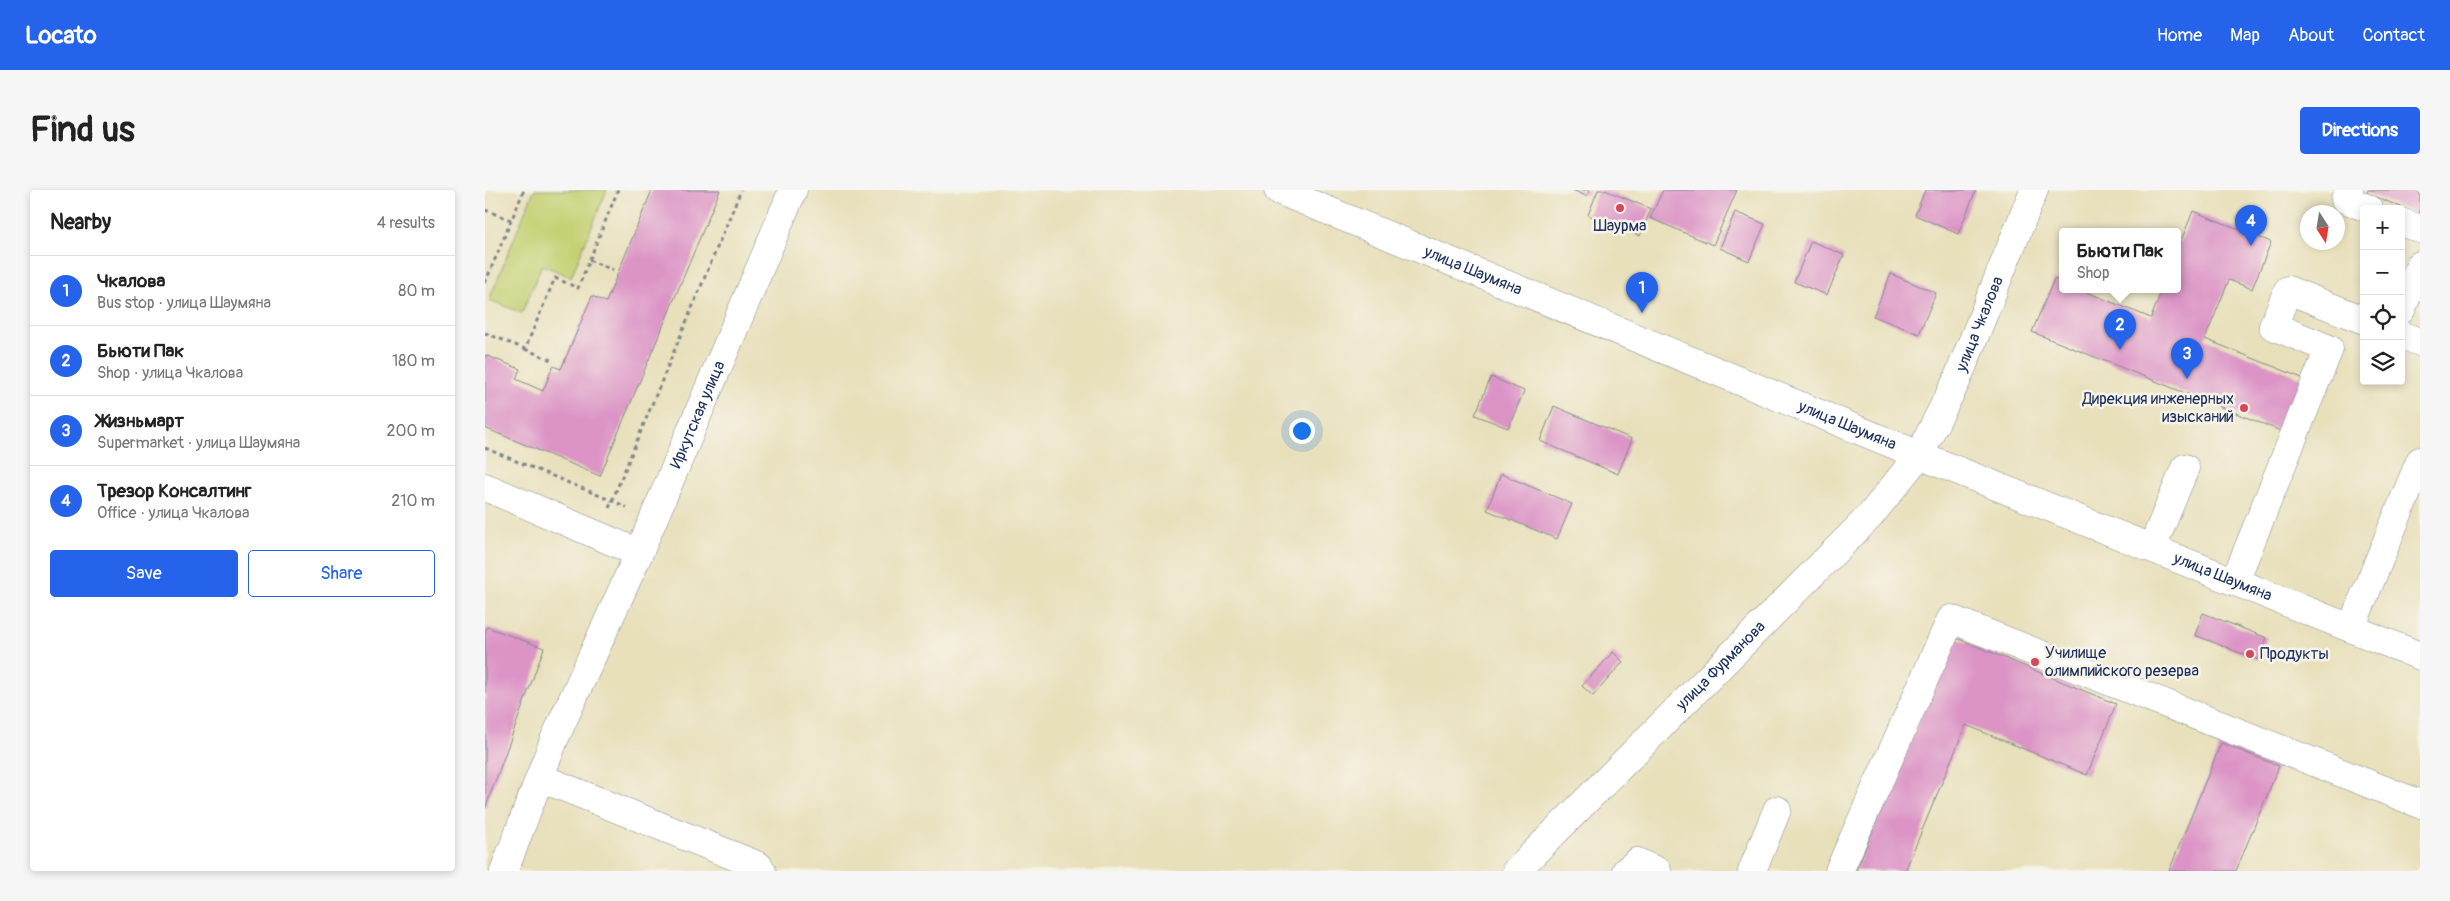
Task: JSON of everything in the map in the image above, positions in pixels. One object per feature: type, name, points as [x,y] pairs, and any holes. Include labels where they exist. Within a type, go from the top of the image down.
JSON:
[{"type":"street","name":"Иркутская улица","points":[[504,871],[554,740],[639,553],[793,190]]},
{"type":"street","name":"улица Шаумяна","points":[[1278,190],[1919,455],[2420,656]]},
{"type":"street","name":"улица Чкалова","points":[[1919,455],[1956,382],[2034,190]]},
{"type":"street","points":[[2349,190],[2345,199],[2360,205]]},
{"type":"street","points":[[2405,223],[2420,229]]},
{"type":"street","points":[[2405,301],[2420,265]]},
{"type":"street","points":[[2235,581],[2329,348],[2273,326],[2288,290],[2360,318]]},
{"type":"street","points":[[2405,336],[2420,342]]},
{"type":"street","name":"улица Фурманова","points":[[1515,871],[1870,516],[1919,455]]},
{"type":"street","points":[[2351,628],[2390,512],[2420,461]]},
{"type":"street","points":[[2152,548],[2185,468]]},
{"type":"street","points":[[485,487],[639,553]]},
{"type":"street","points":[[1839,871],[1951,619],[2420,804]]},
{"type":"street","points":[[541,778],[759,866],[762,871]]},
{"type":"street","points":[[1752,871],[1777,810]]},
{"type":"street","points":[[1626,871],[1637,862],[1657,871]]},
{"type":"path","points":[[485,283],[524,190]]},
{"type":"path","points":[[525,349],[555,278],[577,288],[618,190]]},
{"type":"path","points":[[597,535],[741,190]]},
{"type":"path","points":[[485,210],[511,220]]},
{"type":"path","points":[[589,260],[613,270]]},
{"type":"path","points":[[485,333],[551,360]]},
{"type":"path","points":[[485,448],[653,518]]},
{"type":"green space","points":[[534,190],[607,190],[571,277],[542,265],[522,313],[489,300]]},
{"type":"building","points":[[652,190],[720,190],[600,476],[485,428],[485,355],[520,369],[516,379],[543,391],[553,366],[561,369],[592,296],[606,302]]},
{"type":"building","points":[[1572,190],[1590,190],[1587,196]]},
{"type":"building","points":[[1598,190],[1605,190],[1651,209],[1640,236],[1588,215]]},
{"type":"building","points":[[1663,190],[1737,190],[1713,245],[1650,218]]},
{"type":"building","points":[[1925,190],[1976,190],[1958,234],[1915,215]]},
{"type":"building","points":[[2368,190],[2420,190],[2420,215],[2405,209],[2405,205],[2396,205],[2367,193]]},
{"type":"building","points":[[2193,211],[2271,242],[2252,289],[2229,280],[2205,339],[2307,380],[2286,433],[2032,332],[2054,279],[2059,281],[2059,293],[2089,293],[2151,318],[2160,293],[2181,293],[2181,241]]},
{"type":"building","points":[[1735,212],[1765,224],[1749,261],[1720,248]]},
{"type":"building","points":[[1811,241],[1844,255],[1827,295],[1794,282]]},
{"type":"building","points":[[1891,274],[1936,293],[1919,334],[1873,316]]},
{"type":"building","points":[[1491,377],[1524,391],[1508,428],[1475,415]]},
{"type":"building","points":[[1554,406],[1632,439],[1618,474],[1540,441]]},
{"type":"building","points":[[1501,474],[1572,504],[1557,539],[1487,510]]},
{"type":"building","points":[[2203,613],[2267,638],[2258,660],[2195,635]]},
{"type":"building","points":[[487,627],[544,648],[485,809],[485,633]]},
{"type":"building","points":[[1954,637],[2116,704],[2087,775],[1966,725],[1905,871],[1856,871]]},
{"type":"building","points":[[1613,652],[1623,662],[1593,696],[1582,686]]},
{"type":"building","points":[[2221,743],[2279,766],[2236,871],[2169,871]]},
{"type":"place","name":"Шаурма","points":[[1620,208]]},
{"type":"place","name":"Трезор Консалтинг","points":[[2251,246]]},
{"type":"place","name":"Чкалова","points":[[1642,313]]},
{"type":"place","name":"Бьюти Пак","points":[[2120,350]]},
{"type":"place","name":"Жизньмарт","points":[[2187,379]]},
{"type":"place","name":"Дирекция инженерных изысканий","points":[[2244,408]]},
{"type":"place","name":"Продукты","points":[[2250,654]]},
{"type":"place","name":"Училище олимпийского резерва","points":[[2035,662]]}]
